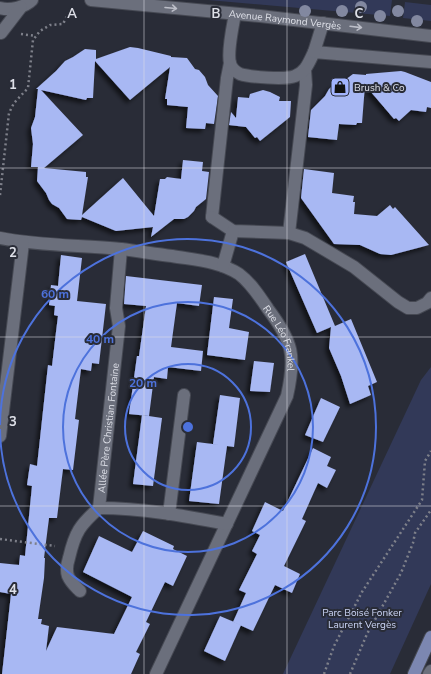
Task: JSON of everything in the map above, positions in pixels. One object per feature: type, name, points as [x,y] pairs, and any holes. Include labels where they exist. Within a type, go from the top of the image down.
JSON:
[{"type":"main road","points":[[414,674],[431,638]]},
{"type":"street","points":[[0,8],[4,9],[43,0]]},
{"type":"street","name":"Avenue Raymond Vergès","points":[[91,0],[235,14],[431,36]]},
{"type":"street","points":[[0,37],[0,32],[28,3]]},
{"type":"street","points":[[235,14],[212,217],[233,231],[289,233],[305,238],[354,267],[398,302],[408,308],[417,308],[427,303],[431,298]]},
{"type":"street","points":[[289,233],[306,85],[305,70],[314,52],[323,24]]},
{"type":"street","points":[[314,52],[431,62]]},
{"type":"street","points":[[230,63],[234,70],[239,74],[251,76],[285,78],[295,76],[305,70]]},
{"type":"street","points":[[223,266],[233,231]]},
{"type":"street","name":"Rue Léo Frankel","points":[[0,238],[23,243],[121,249],[209,262],[223,266],[239,275],[252,288],[281,326],[289,343],[293,364],[287,396],[156,674]]},
{"type":"street","points":[[0,436],[23,243]]},
{"type":"street","name":"Allée Père Christian Fontaine","points":[[99,508],[119,326],[116,308],[121,249]]},
{"type":"street","points":[[169,514],[184,394]]},
{"type":"street","points":[[80,591],[71,583],[68,575],[67,566],[71,548],[76,533],[86,519],[99,508],[123,508],[227,524]]},
{"type":"path","points":[[0,195],[9,113],[14,104],[28,88],[33,40],[40,31],[50,25],[63,24],[68,14]]},
{"type":"path","points":[[21,34],[37,36]]},
{"type":"path","points":[[324,674],[334,646],[362,592],[422,500],[425,461],[431,451]]},
{"type":"path","points":[[350,674],[367,634],[413,544],[415,533],[431,510]]},
{"type":"path","points":[[0,539],[71,548]]},
{"type":"green space","points":[[208,0],[392,0],[390,16]]},
{"type":"green space","points":[[405,2],[431,5],[431,21],[403,18]]},
{"type":"green space","name":"Parc Boisé Fonker Laurent Vergès","points":[[431,367],[431,584],[390,674],[283,674],[421,380]]},
{"type":"building","points":[[130,47],[171,57],[187,58],[195,69],[199,70],[205,77],[208,85],[218,96],[214,124],[206,123],[205,129],[186,128],[188,107],[167,105],[167,99],[165,99],[170,67],[130,100],[95,61],[93,98],[87,98],[86,100],[41,90],[83,135],[44,168],[86,172],[86,177],[88,177],[82,215],[123,178],[154,216],[160,179],[165,179],[167,177],[181,179],[183,160],[203,162],[202,171],[209,172],[206,199],[196,207],[188,217],[184,219],[174,219],[151,237],[153,227],[116,231],[82,217],[81,220],[67,219],[59,208],[52,204],[37,181],[38,167],[31,167],[33,144],[31,128],[35,117],[38,89],[36,89],[65,61],[85,49],[96,50],[96,59]]},
{"type":"building","points":[[401,71],[431,82],[431,108],[427,107],[426,112],[411,110],[399,121],[396,118],[394,119],[365,85],[362,123],[357,123],[356,125],[339,124],[337,140],[308,137],[311,110],[325,96],[332,86],[341,83],[353,74],[366,75]]},
{"type":"building","points":[[263,90],[280,97],[279,101],[291,101],[290,117],[260,141],[257,137],[255,138],[246,127],[229,125],[231,112],[236,118],[238,97],[249,98],[250,94]]},
{"type":"building","points":[[304,169],[334,173],[332,193],[354,196],[354,214],[377,216],[390,205],[393,209],[395,207],[429,245],[391,255],[380,254],[360,245],[334,244],[301,198]]},
{"type":"building","points":[[305,254],[335,326],[351,319],[377,382],[368,386],[371,395],[350,404],[341,376],[329,348],[331,327],[317,333],[286,262]]},
{"type":"building","points":[[61,255],[82,258],[77,301],[106,304],[99,364],[92,363],[91,371],[81,369],[75,419],[79,420],[73,470],[63,469],[57,518],[49,518],[44,558],[44,578],[38,619],[42,619],[41,624],[49,626],[46,651],[57,627],[114,634],[132,597],[83,572],[99,536],[132,552],[143,531],[174,546],[173,549],[187,556],[173,586],[165,582],[146,622],[150,624],[136,652],[140,654],[131,674],[2,674],[11,594],[0,592],[0,563],[19,565],[20,555],[25,556],[32,486],[27,485],[30,464],[37,466],[48,365],[52,366],[58,316],[54,315],[55,306],[49,305],[51,285],[58,286]]},
{"type":"building","points":[[126,276],[202,285],[199,306],[177,303],[171,347],[203,351],[201,371],[168,367],[167,379],[154,377],[149,416],[129,414],[146,306],[124,304]]},
{"type":"building","points":[[214,297],[233,299],[229,328],[249,332],[245,360],[207,355]]},
{"type":"building","points":[[254,361],[274,363],[270,392],[250,391]]},
{"type":"building","points":[[220,395],[240,398],[234,447],[227,446],[219,504],[189,501],[197,442],[220,445],[213,444]]},
{"type":"building","points":[[321,398],[340,407],[323,442],[305,435]]},
{"type":"building","points":[[142,415],[162,418],[153,486],[133,484]]},
{"type":"building","points":[[313,448],[331,457],[327,466],[336,470],[327,488],[318,483],[302,519],[306,521],[284,566],[300,574],[292,593],[275,585],[253,631],[233,622],[246,593],[239,590],[257,554],[252,551],[260,535],[252,531],[265,502],[283,511]]},
{"type":"building","points":[[220,616],[241,625],[225,661],[204,651]]},
{"type":"place","name":"Brush & Co","points":[[340,87]]}]
